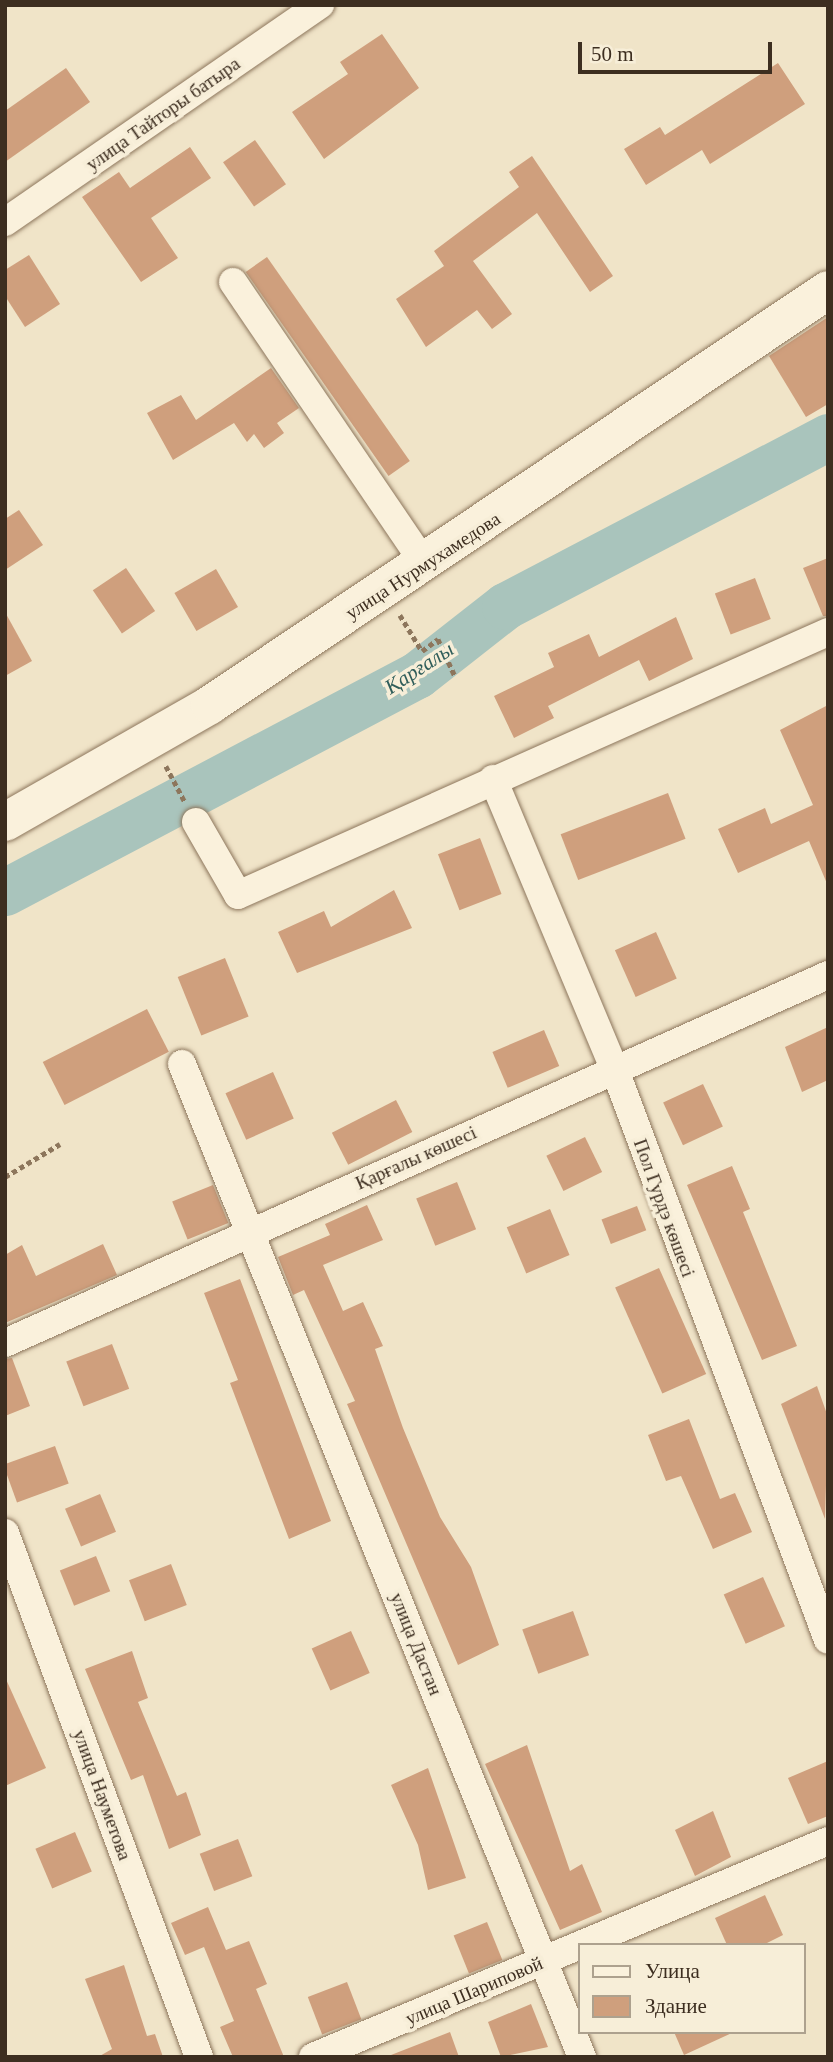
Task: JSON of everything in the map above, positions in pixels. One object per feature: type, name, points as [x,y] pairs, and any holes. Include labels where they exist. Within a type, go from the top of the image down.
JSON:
[{"type":"street","name":"улица Тайторы батыра","points":[[5,222],[320,5]]},
{"type":"street","points":[[233,282],[425,565]]},
{"type":"street","name":"улица Нурмухамедова","points":[[5,822],[210,705],[425,565],[828,290]]},
{"type":"street","points":[[196,822],[238,895],[493,779],[825,642]]},
{"type":"street","name":"Пол Гурдэ көшесі","points":[[493,779],[615,1070],[828,1640]]},
{"type":"street","name":"Қарғалы көшесі","points":[[5,1343],[828,975]]},
{"type":"street","name":"улица Дастан","points":[[182,1064],[582,2057]]},
{"type":"street","name":"улица Науметова","points":[[5,1532],[199,2057]]},
{"type":"street","name":"улица Шариповой","points":[[587,1943],[828,1840]]},
{"type":"street","name":"улица Шариповой","points":[[313,2057],[578,1947]]},
{"type":"path","points":[[394,605],[422,651],[439,639],[455,676]]},
{"type":"path","points":[[158,753],[177,786]]},
{"type":"path","points":[[5,1177],[60,1144]]},
{"type":"building","points":[[382,34],[419,88],[324,159],[292,112],[348,74],[340,62]]},
{"type":"building","points":[[778,63],[805,104],[710,164],[702,150],[646,185],[624,149],[660,127],[665,135]]},
{"type":"building","points":[[66,68],[90,102],[5,162],[5,111]]},
{"type":"building","points":[[255,140],[286,184],[254,207],[223,162]]},
{"type":"building","points":[[190,147],[211,178],[151,218],[178,258],[141,282],[82,197],[119,172],[130,188]]},
{"type":"building","points":[[532,156],[613,276],[590,292],[537,213],[473,261],[512,314],[492,329],[477,310],[426,347],[396,299],[444,266],[434,251],[519,187],[509,172]]},
{"type":"building","points":[[29,255],[60,304],[25,327],[5,296],[5,270]]},
{"type":"building","points":[[267,257],[410,461],[389,476],[246,272]]},
{"type":"building","points":[[828,317],[828,404],[806,417],[769,356]]},
{"type":"building","points":[[271,368],[299,408],[277,423],[284,433],[264,448],[254,434],[247,442],[234,423],[173,460],[147,413],[181,395],[196,420]]},
{"type":"building","points":[[19,510],[43,545],[5,570],[5,519]]},
{"type":"building","points":[[828,558],[828,616],[823,616],[803,568]]},
{"type":"building","points":[[126,568],[155,611],[122,633],[93,590]]},
{"type":"building","points":[[216,569],[238,607],[196,631],[174,593]]},
{"type":"building","points":[[755,578],[771,619],[731,634],[715,593]]},
{"type":"building","points":[[5,612],[32,661],[5,676]]},
{"type":"building","points":[[676,617],[693,659],[649,681],[639,660],[548,706],[554,718],[514,738],[494,696],[554,667],[548,653],[589,634],[599,657]]},
{"type":"building","points":[[828,705],[828,886],[809,841],[738,873],[718,829],[765,808],[771,824],[813,805],[780,730]]},
{"type":"building","points":[[668,793],[686,839],[578,880],[561,834]]},
{"type":"building","points":[[480,838],[502,894],[459,910],[438,854]]},
{"type":"building","points":[[394,890],[412,928],[297,973],[278,932],[324,911],[331,927]]},
{"type":"building","points":[[656,932],[677,979],[636,997],[615,950]]},
{"type":"building","points":[[225,958],[249,1016],[201,1036],[178,977]]},
{"type":"building","points":[[147,1009],[169,1052],[65,1105],[43,1062]]},
{"type":"building","points":[[828,1027],[828,1080],[802,1092],[785,1047]]},
{"type":"building","points":[[544,1030],[559,1066],[508,1088],[492,1052]]},
{"type":"building","points":[[273,1072],[294,1119],[246,1140],[225,1093]]},
{"type":"building","points":[[703,1084],[723,1127],[683,1145],[663,1103]]},
{"type":"building","points":[[396,1100],[412,1132],[348,1165],[332,1133]]},
{"type":"building","points":[[585,1137],[602,1172],[563,1191],[546,1156]]},
{"type":"building","points":[[732,1166],[750,1209],[743,1212],[797,1346],[762,1360],[687,1185]]},
{"type":"building","points":[[457,1182],[476,1229],[435,1246],[416,1198]]},
{"type":"building","points":[[213,1185],[228,1223],[188,1239],[172,1201]]},
{"type":"building","points":[[367,1205],[383,1240],[323,1265],[343,1311],[363,1302],[383,1346],[375,1349],[403,1428],[440,1517],[471,1567],[499,1645],[458,1665],[347,1404],[355,1401],[304,1290],[293,1295],[278,1257],[330,1235],[325,1224]]},
{"type":"building","points":[[637,1206],[646,1230],[611,1244],[602,1220]]},
{"type":"building","points":[[550,1209],[570,1255],[526,1273],[507,1227]]},
{"type":"building","points":[[103,1244],[117,1275],[5,1323],[5,1255],[22,1245],[36,1276]]},
{"type":"building","points":[[659,1268],[706,1374],[662,1393],[615,1288]]},
{"type":"building","points":[[240,1279],[331,1521],[289,1539],[230,1383],[238,1380],[204,1293]]},
{"type":"building","points":[[112,1344],[129,1389],[83,1406],[66,1362]]},
{"type":"building","points":[[12,1358],[30,1406],[5,1416],[5,1359]]},
{"type":"building","points":[[817,1386],[828,1417],[825,1519],[781,1404]]},
{"type":"building","points":[[689,1419],[720,1499],[735,1493],[752,1532],[713,1549],[681,1476],[666,1481],[648,1435]]},
{"type":"building","points":[[55,1446],[69,1484],[17,1502],[5,1464]]},
{"type":"building","points":[[100,1494],[116,1532],[81,1547],[65,1509]]},
{"type":"building","points":[[96,1556],[110,1591],[74,1606],[60,1571]]},
{"type":"building","points":[[171,1564],[187,1605],[145,1621],[129,1580]]},
{"type":"building","points":[[763,1577],[785,1626],[746,1644],[724,1594]]},
{"type":"building","points":[[573,1611],[589,1655],[538,1674],[522,1629]]},
{"type":"building","points":[[351,1631],[370,1673],[330,1691],[312,1648]]},
{"type":"building","points":[[132,1651],[148,1698],[138,1702],[177,1796],[186,1792],[201,1835],[169,1849],[143,1775],[131,1780],[85,1669]]},
{"type":"building","points":[[5,1677],[46,1768],[5,1786]]},
{"type":"building","points":[[527,1745],[570,1871],[582,1864],[602,1912],[560,1930],[485,1764]]},
{"type":"building","points":[[828,1761],[828,1816],[808,1824],[788,1778]]},
{"type":"building","points":[[428,1768],[466,1878],[428,1890],[418,1845],[391,1785]]},
{"type":"building","points":[[713,1811],[731,1857],[695,1876],[675,1830]]},
{"type":"building","points":[[75,1832],[92,1872],[52,1888],[35,1849]]},
{"type":"building","points":[[238,1839],[252,1876],[214,1891],[200,1854]]},
{"type":"building","points":[[765,1895],[783,1935],[767,1943],[726,1943],[715,1918]]},
{"type":"building","points":[[208,1907],[226,1950],[249,1941],[267,1984],[256,1989],[284,2057],[233,2057],[220,2027],[234,2021],[204,1947],[185,1955],[171,1923]]},
{"type":"building","points":[[487,1922],[502,1960],[469,1974],[454,1935]]},
{"type":"building","points":[[124,1965],[147,2036],[155,2034],[163,2057],[98,2057],[112,2049],[85,1979]]},
{"type":"building","points":[[347,1982],[361,2019],[322,2034],[308,1997]]},
{"type":"building","points":[[531,2004],[548,2047],[501,2057],[488,2022]]},
{"type":"building","points":[[450,2032],[459,2057],[391,2057],[391,2055]]},
{"type":"building","points":[[675,2034],[730,2034],[684,2055]]},
{"type":"waterway","name":"Қарғалы","points":[[5,892],[417,675],[505,606],[828,437]]}]
